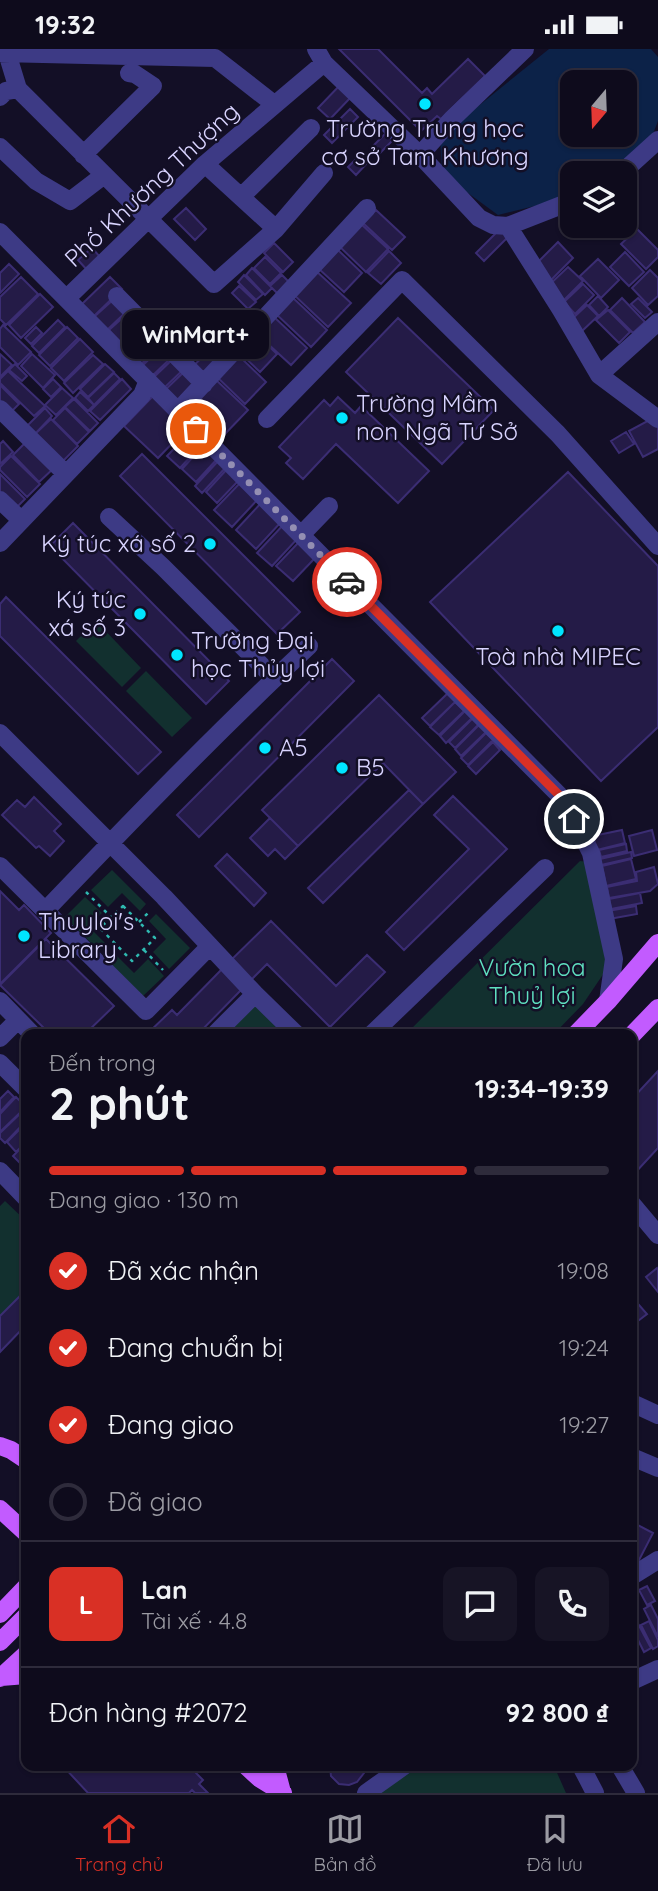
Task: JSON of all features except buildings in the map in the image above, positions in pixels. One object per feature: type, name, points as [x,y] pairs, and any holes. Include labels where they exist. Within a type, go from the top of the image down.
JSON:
[{"type":"main road","points":[[581,1029],[658,943]]},
{"type":"main road","points":[[637,1030],[658,1008]]},
{"type":"main road","points":[[0,1509],[21,1528]]},
{"type":"main road","points":[[2,1611],[21,1592]]},
{"type":"main road","points":[[2,1611],[12,1610],[21,1614]]},
{"type":"main road","points":[[0,1642],[21,1621]]},
{"type":"main road","points":[[1,1677],[21,1659]]},
{"type":"main road","points":[[1,1677],[21,1675]]},
{"type":"main road","points":[[251,1771],[282,1792]]},
{"type":"main road","points":[[276,1771],[282,1792]]},
{"type":"street","points":[[420,155],[452,119],[525,49]]},
{"type":"street","points":[[274,104],[215,58],[161,53],[4,53],[18,89],[214,284],[276,229],[324,173]]},
{"type":"street","name":"Phố Khương Thượng","points":[[508,226],[493,225],[479,218],[320,56],[274,104],[205,163],[67,298],[149,389],[178,411],[565,801],[591,853],[614,959],[608,1001]]},
{"type":"street","points":[[83,155],[153,86],[129,73]]},
{"type":"street","points":[[0,97],[6,91],[18,89]]},
{"type":"street","points":[[241,197],[311,128]]},
{"type":"street","points":[[634,161],[658,140]]},
{"type":"street","points":[[0,147],[36,181],[70,201],[104,175]]},
{"type":"street","points":[[205,163],[276,229]]},
{"type":"street","points":[[560,206],[508,226],[598,375],[658,419]]},
{"type":"street","points":[[178,411],[367,208]]},
{"type":"street","points":[[0,232],[67,298]]},
{"type":"street","points":[[267,419],[402,280],[558,434],[658,546]]},
{"type":"street","points":[[117,296],[204,384]]},
{"type":"street","points":[[598,375],[658,322]]},
{"type":"street","points":[[0,543],[149,389]]},
{"type":"street","points":[[0,409],[65,473]]},
{"type":"street","points":[[0,500],[21,520]]},
{"type":"street","points":[[300,535],[329,506]]},
{"type":"street","points":[[109,517],[163,566],[274,678]]},
{"type":"street","points":[[45,911],[274,678],[309,646]]},
{"type":"street","points":[[1,737],[164,897],[291,1029]]},
{"type":"street","points":[[0,866],[146,1011],[210,946]]},
{"type":"street","points":[[377,1029],[545,869]]},
{"type":"street","points":[[220,1029],[255,994]]},
{"type":"street","points":[[0,1001],[27,1029]]},
{"type":"street","points":[[0,1038],[18,1020]]},
{"type":"street","points":[[0,1063],[21,1084]]},
{"type":"street","points":[[2,1179],[21,1194]]},
{"type":"street","points":[[637,1210],[658,1235]]},
{"type":"street","points":[[637,1405],[658,1415]]},
{"type":"street","points":[[637,1459],[658,1468]]},
{"type":"street","points":[[637,1573],[658,1560]]},
{"type":"street","points":[[637,1680],[656,1674]]},
{"type":"street","points":[[366,1793],[397,1771]]},
{"type":"street","points":[[584,1771],[595,1793]]},
{"type":"street","points":[[623,1771],[636,1793]]},
{"type":"path","points":[[74,880],[111,917]]},
{"type":"path","points":[[123,905],[155,938],[132,961],[100,928],[111,917],[123,905]]},
{"type":"path","points":[[144,950],[175,982]]},
{"type":"green space","points":[[96,621],[141,668],[122,687],[76,641]]},
{"type":"green space","points":[[146,671],[192,718],[172,737],[126,691]]},
{"type":"green space","name":"Vườn hoa Thuỷ lợi","points":[[580,861],[596,863],[606,970],[583,1004],[559,1029],[411,1029]]},
{"type":"green space","points":[[112,870],[146,904],[140,911],[122,893],[108,907],[91,890]]},
{"type":"green space","points":[[85,897],[102,913],[88,926],[106,944],[99,951],[65,917]]},
{"type":"green space","points":[[156,914],[190,948],[169,969],[153,952],[166,939],[149,921]]},
{"type":"green space","points":[[116,955],[134,973],[148,959],[164,976],[143,996],[109,962]]},
{"type":"green space","points":[[256,1003],[283,1029],[231,1029]]},
{"type":"green space","points":[[5,1201],[21,1216],[21,1295],[0,1316],[0,1206]]},
{"type":"green space","points":[[403,1771],[556,1771],[566,1793],[371,1793]]},
{"type":"water","points":[[549,49],[651,49],[658,57],[658,121],[649,144],[623,161],[560,161],[560,200],[498,215],[442,174],[440,137]]},
{"type":"way so far","points":[[196,429],[347,582]]},
{"type":"place","name":"Trường Trung học cơ sở Tam Khương","points":[[425,104]]},
{"type":"place","name":"Trường Mầm non Ngã Tư Sở","points":[[342,418]]},
{"type":"place","name":"WinMart+","points":[[196,429]]},
{"type":"place","name":"Ký túc xá số 2","points":[[210,544]]},
{"type":"place","name":"Ký túc xá số 3","points":[[140,614]]},
{"type":"place","name":"Toà nhà MIPEC","points":[[558,631]]},
{"type":"place","name":"Trường Đại học Thủy lợi","points":[[177,655]]},
{"type":"place","name":"A5","points":[[265,748]]},
{"type":"place","name":"B5","points":[[342,768]]},
{"type":"place","name":"Thuyloi's Library","points":[[24,936]]},
{"type":"route","points":[[347,582],[565,801],[574,819]]}]
